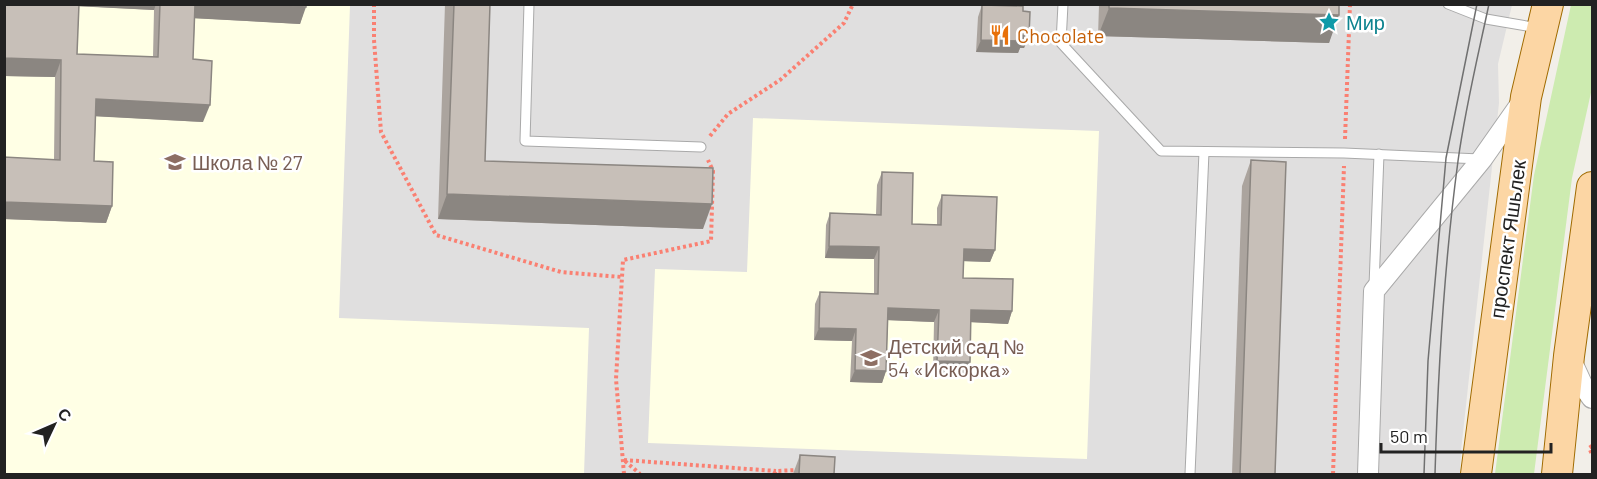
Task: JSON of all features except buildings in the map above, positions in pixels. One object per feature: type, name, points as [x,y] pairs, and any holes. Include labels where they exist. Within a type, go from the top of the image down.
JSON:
[{"type":"main road","name":"проспект Яшьлек","points":[[1476,474],[1526,97],[1545,17]]},
{"type":"main road","points":[[1557,474],[1569,356],[1593,187]]},
{"type":"street","points":[[1368,474],[1374,291],[1482,159],[1526,97]]},
{"type":"street","points":[[1569,356],[1582,384],[1593,398]]},
{"type":"lane","points":[[529,4],[525,141],[701,147]]},
{"type":"lane","points":[[1063,4],[1061,43],[1161,150],[1379,154],[1482,159]]},
{"type":"lane","points":[[1448,4],[1486,19],[1545,17]]},
{"type":"lane","points":[[1190,474],[1204,152]]},
{"type":"lane","points":[[1374,291],[1379,154]]},
{"type":"path","points":[[374,4],[374,40],[381,132],[436,235],[561,272],[622,277]]},
{"type":"path","points":[[624,474],[616,379],[622,260],[711,241],[713,171],[701,147],[728,114],[780,80],[844,22],[853,4]]},
{"type":"path","points":[[1345,142],[1350,4]]},
{"type":"path","points":[[1333,474],[1344,162]]},
{"type":"path","points":[[1593,446],[1589,448],[1593,454]]},
{"type":"path","points":[[624,460],[775,473],[809,470]]},
{"type":"path","points":[[624,460],[640,474]]},
{"type":"shaded area","points":[[4,5],[1512,5],[1498,64],[1499,103],[1460,474],[5,474]]},
{"type":"shaded area","name":"Школа № 27","points":[[4,5],[350,5],[339,318],[589,328],[584,474],[5,474]]},
{"type":"shaded area","name":"Детский сад № 54 «Искорка»","points":[[753,118],[1099,131],[1087,459],[648,443],[655,269],[747,272]]},
{"type":"green space","points":[[1571,5],[1592,5],[1592,88],[1572,178],[1534,474],[1495,474],[1534,175]]},
{"type":"tram line","points":[[1424,474],[1428,361],[1446,158],[1477,4]]},
{"type":"tram line","points":[[1435,474],[1442,318],[1453,200],[1464,122],[1489,4]]},
{"type":"place","name":"Мир","points":[[1329,22]]},
{"type":"place","name":"Chocolate","points":[[1000,35]]},
{"type":"place","name":"Школа № 27","points":[[175,162]]},
{"type":"place","name":"Детский сад № 54 «Искорка»","points":[[871,358]]}]
